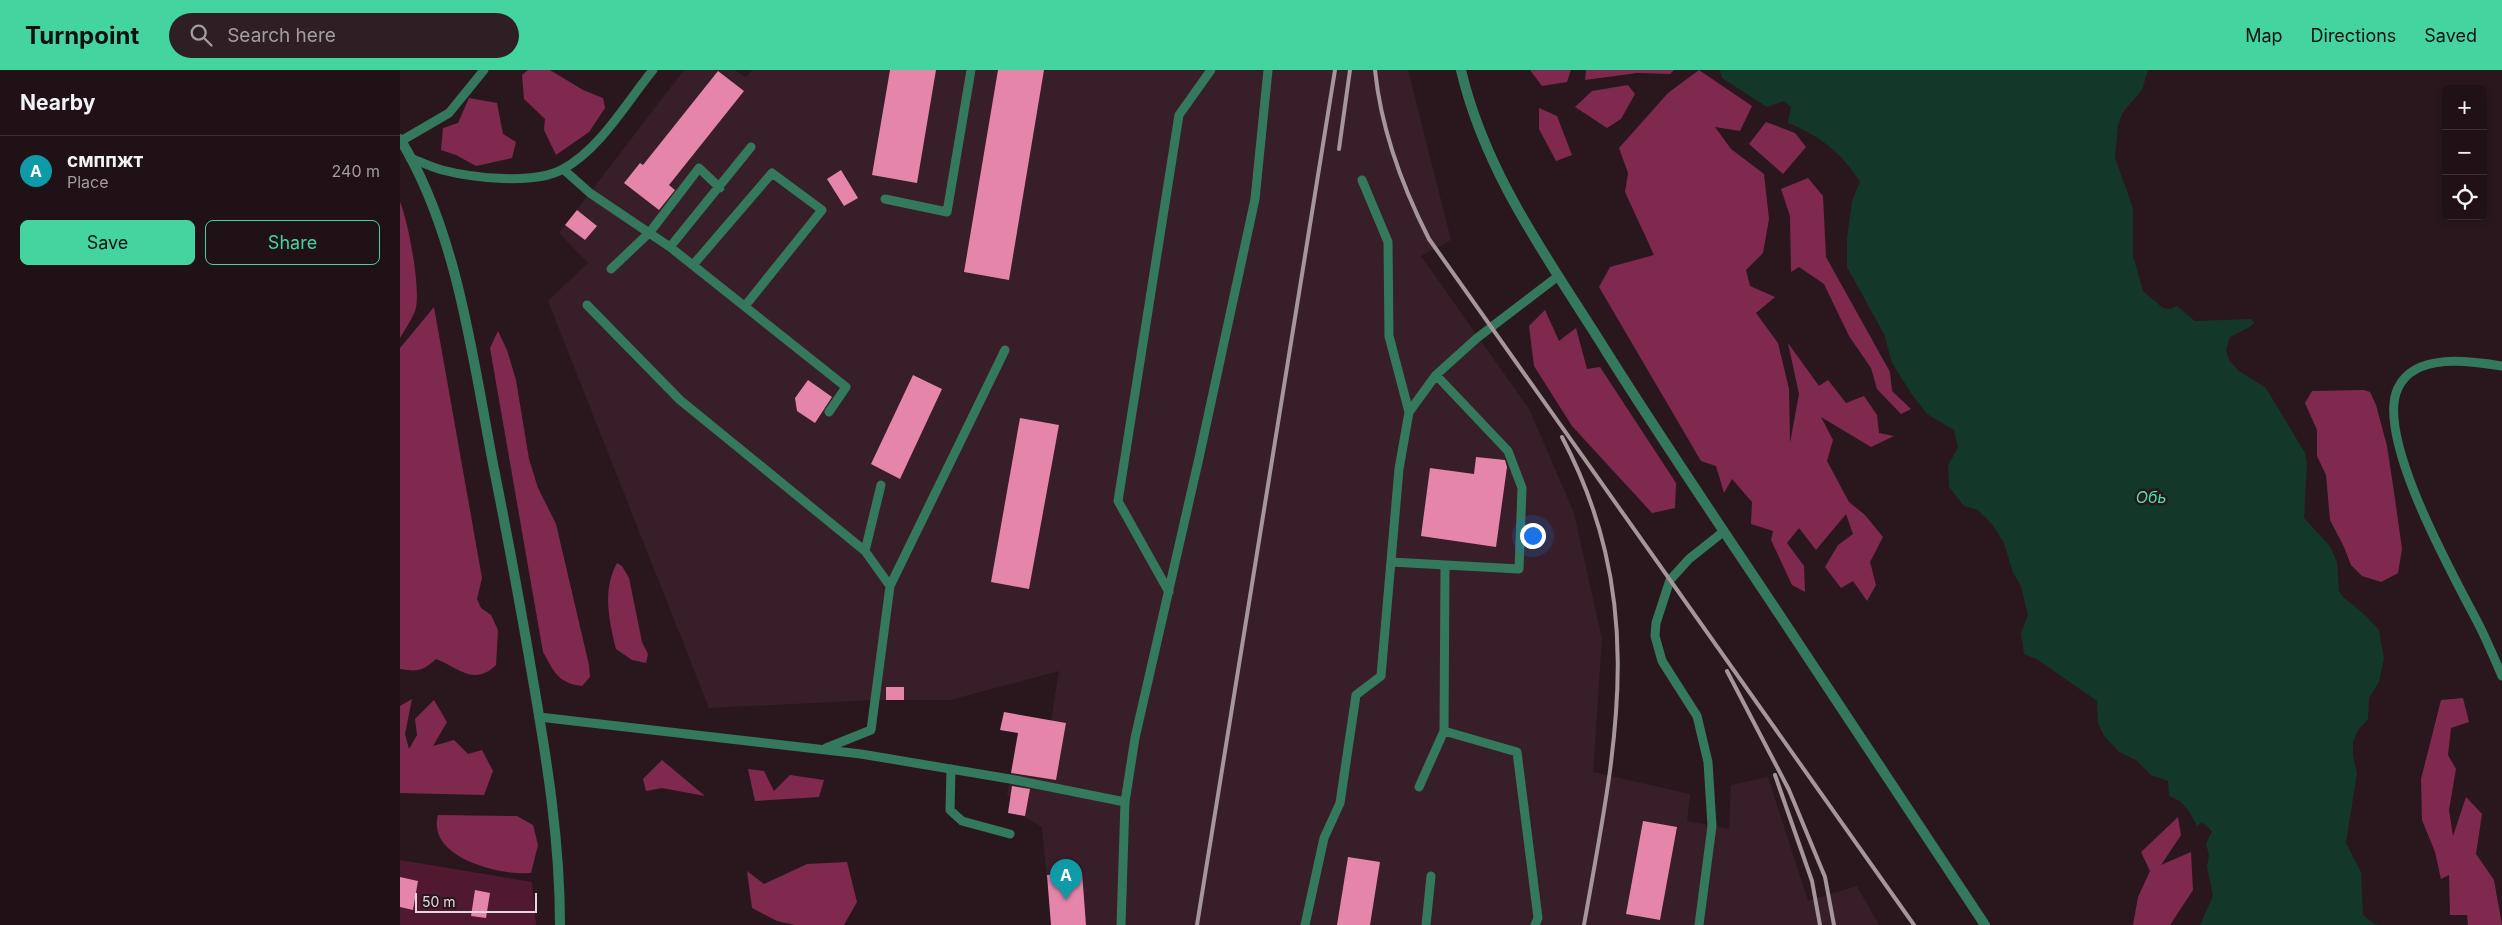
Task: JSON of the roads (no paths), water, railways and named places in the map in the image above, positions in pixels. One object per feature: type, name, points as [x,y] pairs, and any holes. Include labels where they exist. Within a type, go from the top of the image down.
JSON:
[{"type":"street","points":[[1461,70],[1472,111],[1487,148],[1520,215],[1557,277],[1723,532],[1986,925]]},
{"type":"street","points":[[401,140],[434,208],[466,326],[513,562],[539,717],[557,833],[560,925]]},
{"type":"lane","points":[[401,140],[449,113],[484,70]]},
{"type":"lane","points":[[410,158],[442,170],[476,176],[536,178],[563,169],[594,145],[652,70]]},
{"type":"lane","points":[[885,200],[947,212],[971,70]]},
{"type":"lane","points":[[1169,592],[1118,501],[1179,115],[1211,70]]},
{"type":"lane","points":[[1121,925],[1125,802],[1135,738],[1255,199],[1268,70]]},
{"type":"lane","points":[[670,246],[720,188],[751,147]]},
{"type":"lane","points":[[611,269],[650,232],[699,168],[720,188]]},
{"type":"lane","points":[[563,169],[590,193],[670,246],[846,387],[829,412]]},
{"type":"lane","points":[[693,265],[772,173],[822,210],[745,306]]},
{"type":"lane","points":[[1305,925],[1324,838],[1340,803],[1356,695],[1381,676],[1399,468],[1409,412],[1389,336],[1388,242],[1362,180]]},
{"type":"lane","points":[[1409,412],[1436,374],[1477,338],[1557,277]]},
{"type":"lane","points":[[587,305],[680,400],[865,551],[890,586]]},
{"type":"lane","points":[[824,749],[870,730],[890,586],[1005,350]]},
{"type":"lane","points":[[2502,366],[2455,360],[2416,370],[2399,386],[2395,396],[2394,409],[2402,452],[2426,522],[2482,630],[2502,676]]},
{"type":"lane","points":[[1391,562],[1519,569],[1522,488],[1508,451],[1436,374]]},
{"type":"lane","points":[[865,551],[881,485]]},
{"type":"lane","points":[[1699,925],[1712,826],[1708,762],[1697,716],[1662,661],[1655,636],[1656,623],[1670,580],[1689,559],[1723,532]]},
{"type":"lane","points":[[1419,787],[1444,731],[1445,565]]},
{"type":"lane","points":[[539,717],[824,749],[951,768],[1125,802]]},
{"type":"lane","points":[[1444,731],[1518,752],[1538,918],[1535,925]]},
{"type":"lane","points":[[951,768],[950,810],[962,821],[1010,834]]},
{"type":"lane","points":[[1426,925],[1431,876]]},
{"type":"water","name":"Обь","points":[[1720,70],[2148,70],[2142,90],[2123,112],[2118,125],[2115,158],[2133,208],[2133,256],[2143,291],[2163,308],[2170,309],[2177,306],[2195,321],[2251,319],[2254,323],[2230,337],[2226,349],[2229,360],[2239,371],[2266,388],[2305,453],[2307,464],[2304,518],[2329,545],[2337,562],[2339,591],[2343,597],[2366,616],[2379,630],[2384,659],[2379,682],[2369,698],[2368,719],[2358,730],[2353,742],[2353,756],[2357,773],[2346,843],[2361,872],[2363,915],[2374,924],[2381,925],[2200,925],[2213,896],[2207,867],[2209,855],[2206,844],[2212,831],[2202,822],[2197,826],[2186,808],[2169,796],[2168,781],[2151,775],[2136,760],[2119,752],[2104,736],[2098,723],[2097,701],[2038,660],[2024,654],[2021,633],[2028,615],[2021,586],[2013,573],[2004,543],[1992,524],[1978,510],[1964,506],[1949,487],[1948,466],[1958,447],[1954,430],[1927,414],[1911,393],[1892,363],[1884,334],[1847,267],[1847,238],[1852,201],[1860,182],[1846,163],[1829,146],[1810,133],[1788,123],[1791,107],[1784,101],[1767,107],[1722,78]]},
{"type":"railway","points":[[1197,925],[1335,70]]},
{"type":"railway","points":[[1339,149],[1350,70]]},
{"type":"railway","points":[[1375,70],[1382,114],[1394,157],[1410,199],[1429,239],[1914,925]]},
{"type":"railway","points":[[1562,437],[1589,499],[1607,559],[1616,619],[1618,678],[1614,738],[1606,798],[1584,925]]},
{"type":"railway","points":[[1727,671],[1789,790],[1825,877],[1834,925]]},
{"type":"railway","points":[[1775,775],[1812,881],[1820,925]]},
{"type":"place","name":"смппжт","points":[[1066,900]]}]
